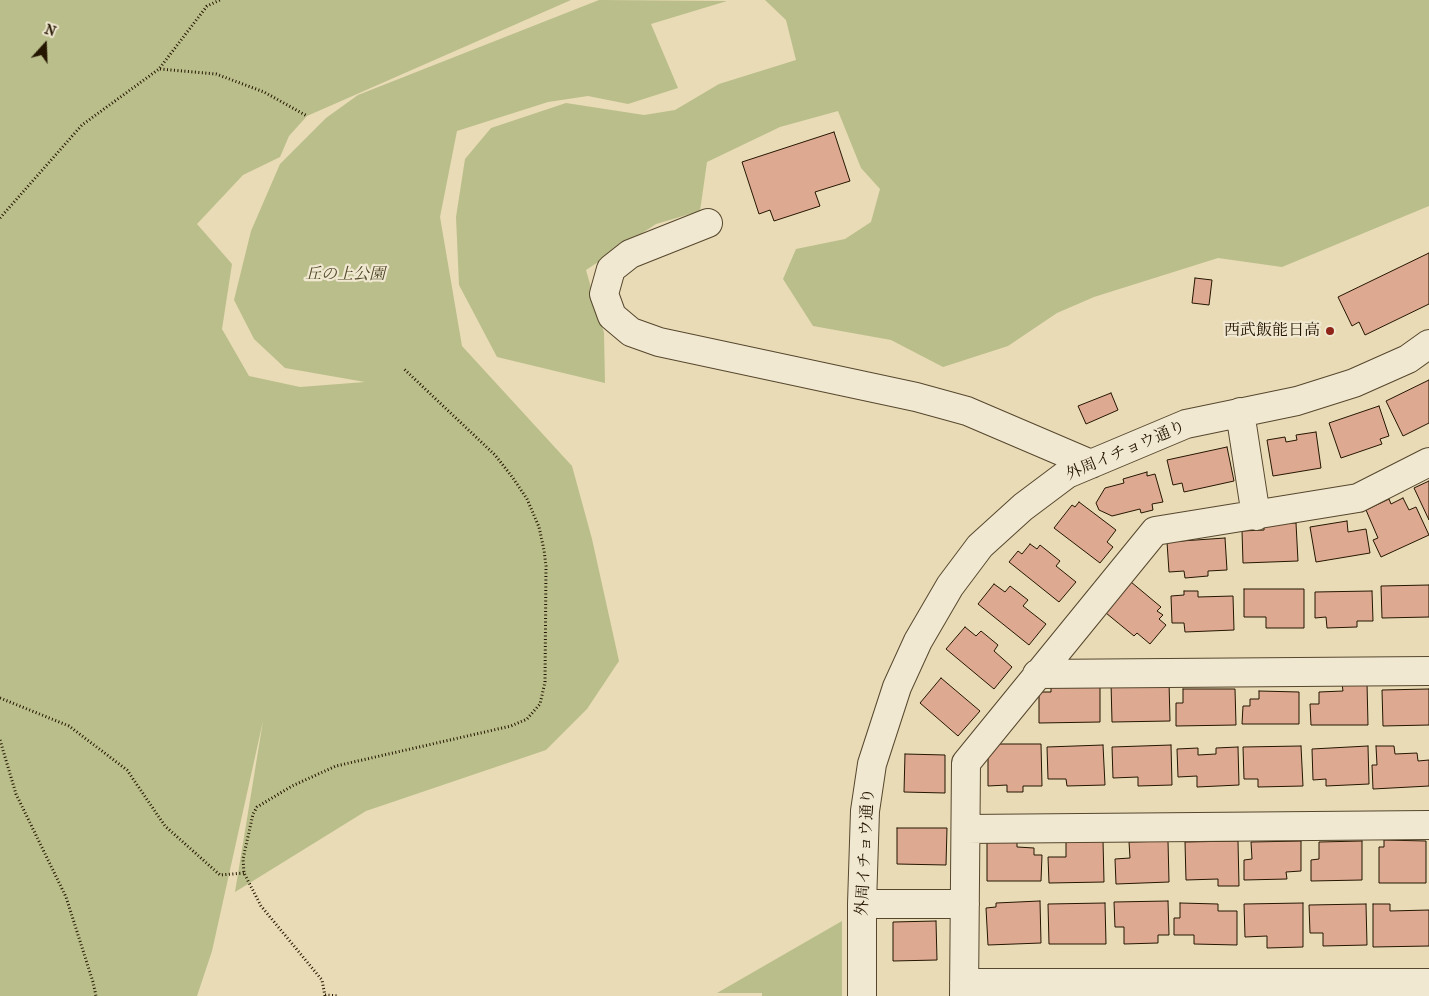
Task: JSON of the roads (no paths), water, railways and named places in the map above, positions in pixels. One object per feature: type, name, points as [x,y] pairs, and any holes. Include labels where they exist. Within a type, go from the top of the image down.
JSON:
[{"type":"street","points":[[708,223],[630,254],[611,269],[604,294],[612,316],[631,332],[659,342],[916,397],[967,411],[1091,464]]},
{"type":"street","name":"外周イチョウ通り","points":[[862,996],[864,810],[872,764],[897,687],[918,641],[950,586],[980,546],[1023,507],[1067,474],[1186,424],[1297,401],[1354,383],[1408,359],[1429,344]]},
{"type":"street","points":[[1240,412],[1256,516]]},
{"type":"street","points":[[1429,462],[1358,498],[1155,531],[966,763],[964,989],[1429,983]]},
{"type":"street","points":[[1037,674],[1429,671]]},
{"type":"street","points":[[966,829],[1429,825]]},
{"type":"street","points":[[862,904],[965,904]]},
{"type":"place","name":"西武飯能日高","points":[[1330,331]]},
{"type":"park label","name":"丘の上公園","points":[[345,275]]}]
